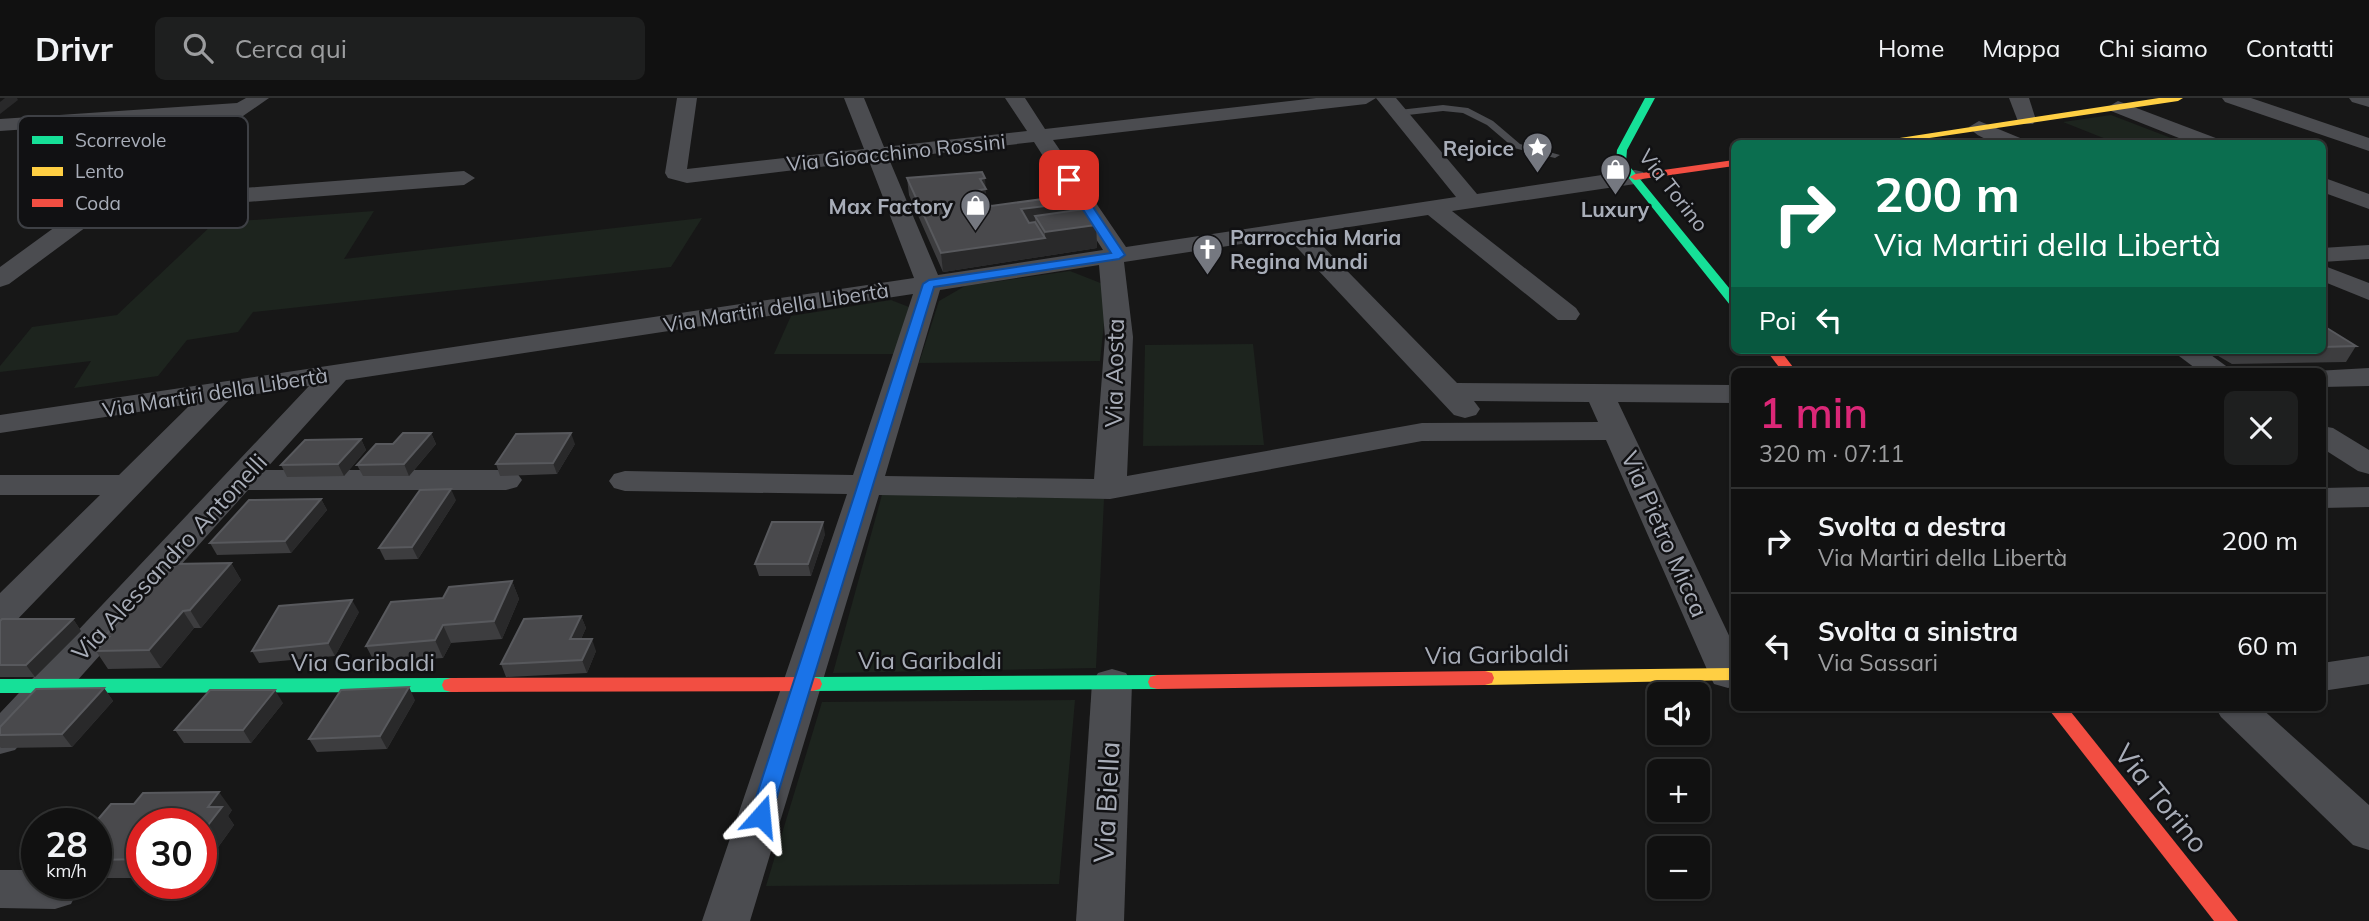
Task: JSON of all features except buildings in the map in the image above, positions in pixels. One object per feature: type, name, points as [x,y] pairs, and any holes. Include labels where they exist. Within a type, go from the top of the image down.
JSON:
[{"type":"street","name":"Via Gioacchino Rossini","points":[[687,98],[676,173],[687,176],[1367,98]]},
{"type":"street","points":[[726,921],[804,684],[929,284],[874,155],[854,98]]},
{"type":"street","points":[[1015,98],[1115,256]]},
{"type":"street","name":"Via Torino","points":[[1650,98],[1621,154],[1621,162],[1731,296]]},
{"type":"street","points":[[2019,98],[2026,120]]},
{"type":"street","points":[[1893,140],[2178,98]]},
{"type":"street","points":[[2232,98],[2369,145]]},
{"type":"street","points":[[2360,98],[2369,101]]},
{"type":"street","points":[[107,116],[249,104]]},
{"type":"street","points":[[232,116],[249,104]]},
{"type":"street","points":[[1393,106],[1473,204]]},
{"type":"street","points":[[2118,107],[2204,140]]},
{"type":"street","points":[[0,125],[18,123]]},
{"type":"street","points":[[1979,127],[2009,140]]},
{"type":"street","points":[[1634,177],[1731,163]]},
{"type":"street","name":"Via Martiri della Libertà","points":[[0,424],[1473,204],[1634,177]]},
{"type":"street","points":[[248,195],[464,178]]},
{"type":"street","points":[[2326,186],[2369,202]]},
{"type":"street","points":[[1435,209],[1567,314]]},
{"type":"street","points":[[0,279],[10,264],[66,228]]},
{"type":"street","points":[[1293,229],[1450,392],[1483,430]]},
{"type":"street","points":[[2326,255],[2369,252]]},
{"type":"street","name":"Via Aosta","points":[[1110,489],[1119,337],[1115,256]]},
{"type":"street","points":[[2326,274],[2369,292]]},
{"type":"street","points":[[1776,354],[1787,368]]},
{"type":"street","points":[[2191,354],[2214,368]]},
{"type":"street","name":"Via Alessandro Antonelli","points":[[0,739],[337,373]]},
{"type":"street","points":[[2326,378],[2369,377]]},
{"type":"street","points":[[0,615],[221,391]]},
{"type":"street","points":[[1450,392],[1731,394]]},
{"type":"street","name":"Via Pietro Micca","points":[[1600,394],[1731,674]]},
{"type":"street","points":[[625,481],[867,482],[1110,489],[1422,432],[1618,431]]},
{"type":"street","points":[[2326,437],[2369,464]]},
{"type":"street","points":[[240,481],[506,480]]},
{"type":"street","points":[[0,485],[129,485]]},
{"type":"street","points":[[2326,498],[2369,497]]},
{"type":"street","points":[[2326,676],[2369,670]]},
{"type":"street","name":"Via Garibaldi","points":[[0,686],[1112,683],[1731,674]]},
{"type":"street","name":"Via Biella","points":[[1100,921],[1112,683]]},
{"type":"street","name":"Via Torino","points":[[2059,711],[2227,921]]},
{"type":"street","points":[[2239,711],[2369,832]]},
{"type":"street","points":[[0,889],[21,889]]},
{"type":"lane","points":[[1393,106],[1465,110],[1490,123],[1517,146],[1555,155]]},
{"type":"shaded area","points":[[2111,115],[2176,140],[2108,140],[2063,122]]},
{"type":"shaded area","points":[[374,211],[344,259],[702,218],[671,267],[253,312],[238,332],[187,340],[158,376],[74,388],[91,361],[0,372],[0,366],[32,327],[117,315],[209,228],[248,228],[248,220]]},
{"type":"shaded area","points":[[1070,271],[1108,286],[1100,361],[919,363],[939,301],[965,286]]},
{"type":"shaded area","points":[[891,300],[909,307],[894,354],[774,354],[791,316]]},
{"type":"shaded area","points":[[1253,344],[1264,445],[1143,446],[1145,345]]},
{"type":"shaded area","points":[[883,491],[1104,499],[1096,668],[833,673]]},
{"type":"shaded area","points":[[1075,700],[1059,884],[766,886],[822,702]]},
{"type":"traffic: fast","points":[[1650,98],[1622,150],[1621,162],[1731,298]]},
{"type":"traffic: fast","points":[[813,684],[1157,682]]},
{"type":"traffic: fast","points":[[0,686],[451,685]]},
{"type":"traffic: slow","points":[[1893,140],[2178,98]]},
{"type":"traffic: slow","points":[[1485,678],[1731,674]]},
{"type":"traffic: jam","points":[[1635,177],[1731,163]]},
{"type":"traffic: jam","points":[[1776,354],[1787,368]]},
{"type":"traffic: jam","points":[[1157,682],[1485,678]]},
{"type":"traffic: jam","points":[[451,685],[813,684]]},
{"type":"traffic: jam","points":[[2059,711],[2227,921]]},
{"type":"place","name":"Rejoice","points":[[1537,175]]},
{"type":"place","name":"Luxury","points":[[1615,196]]},
{"type":"place","name":"Max Factory","points":[[976,233]]},
{"type":"place","name":"Parrocchia Maria Regina Mundi","points":[[1207,276]]},
{"type":"route","points":[[761,816],[929,284],[1119,255],[1069,180]]}]
